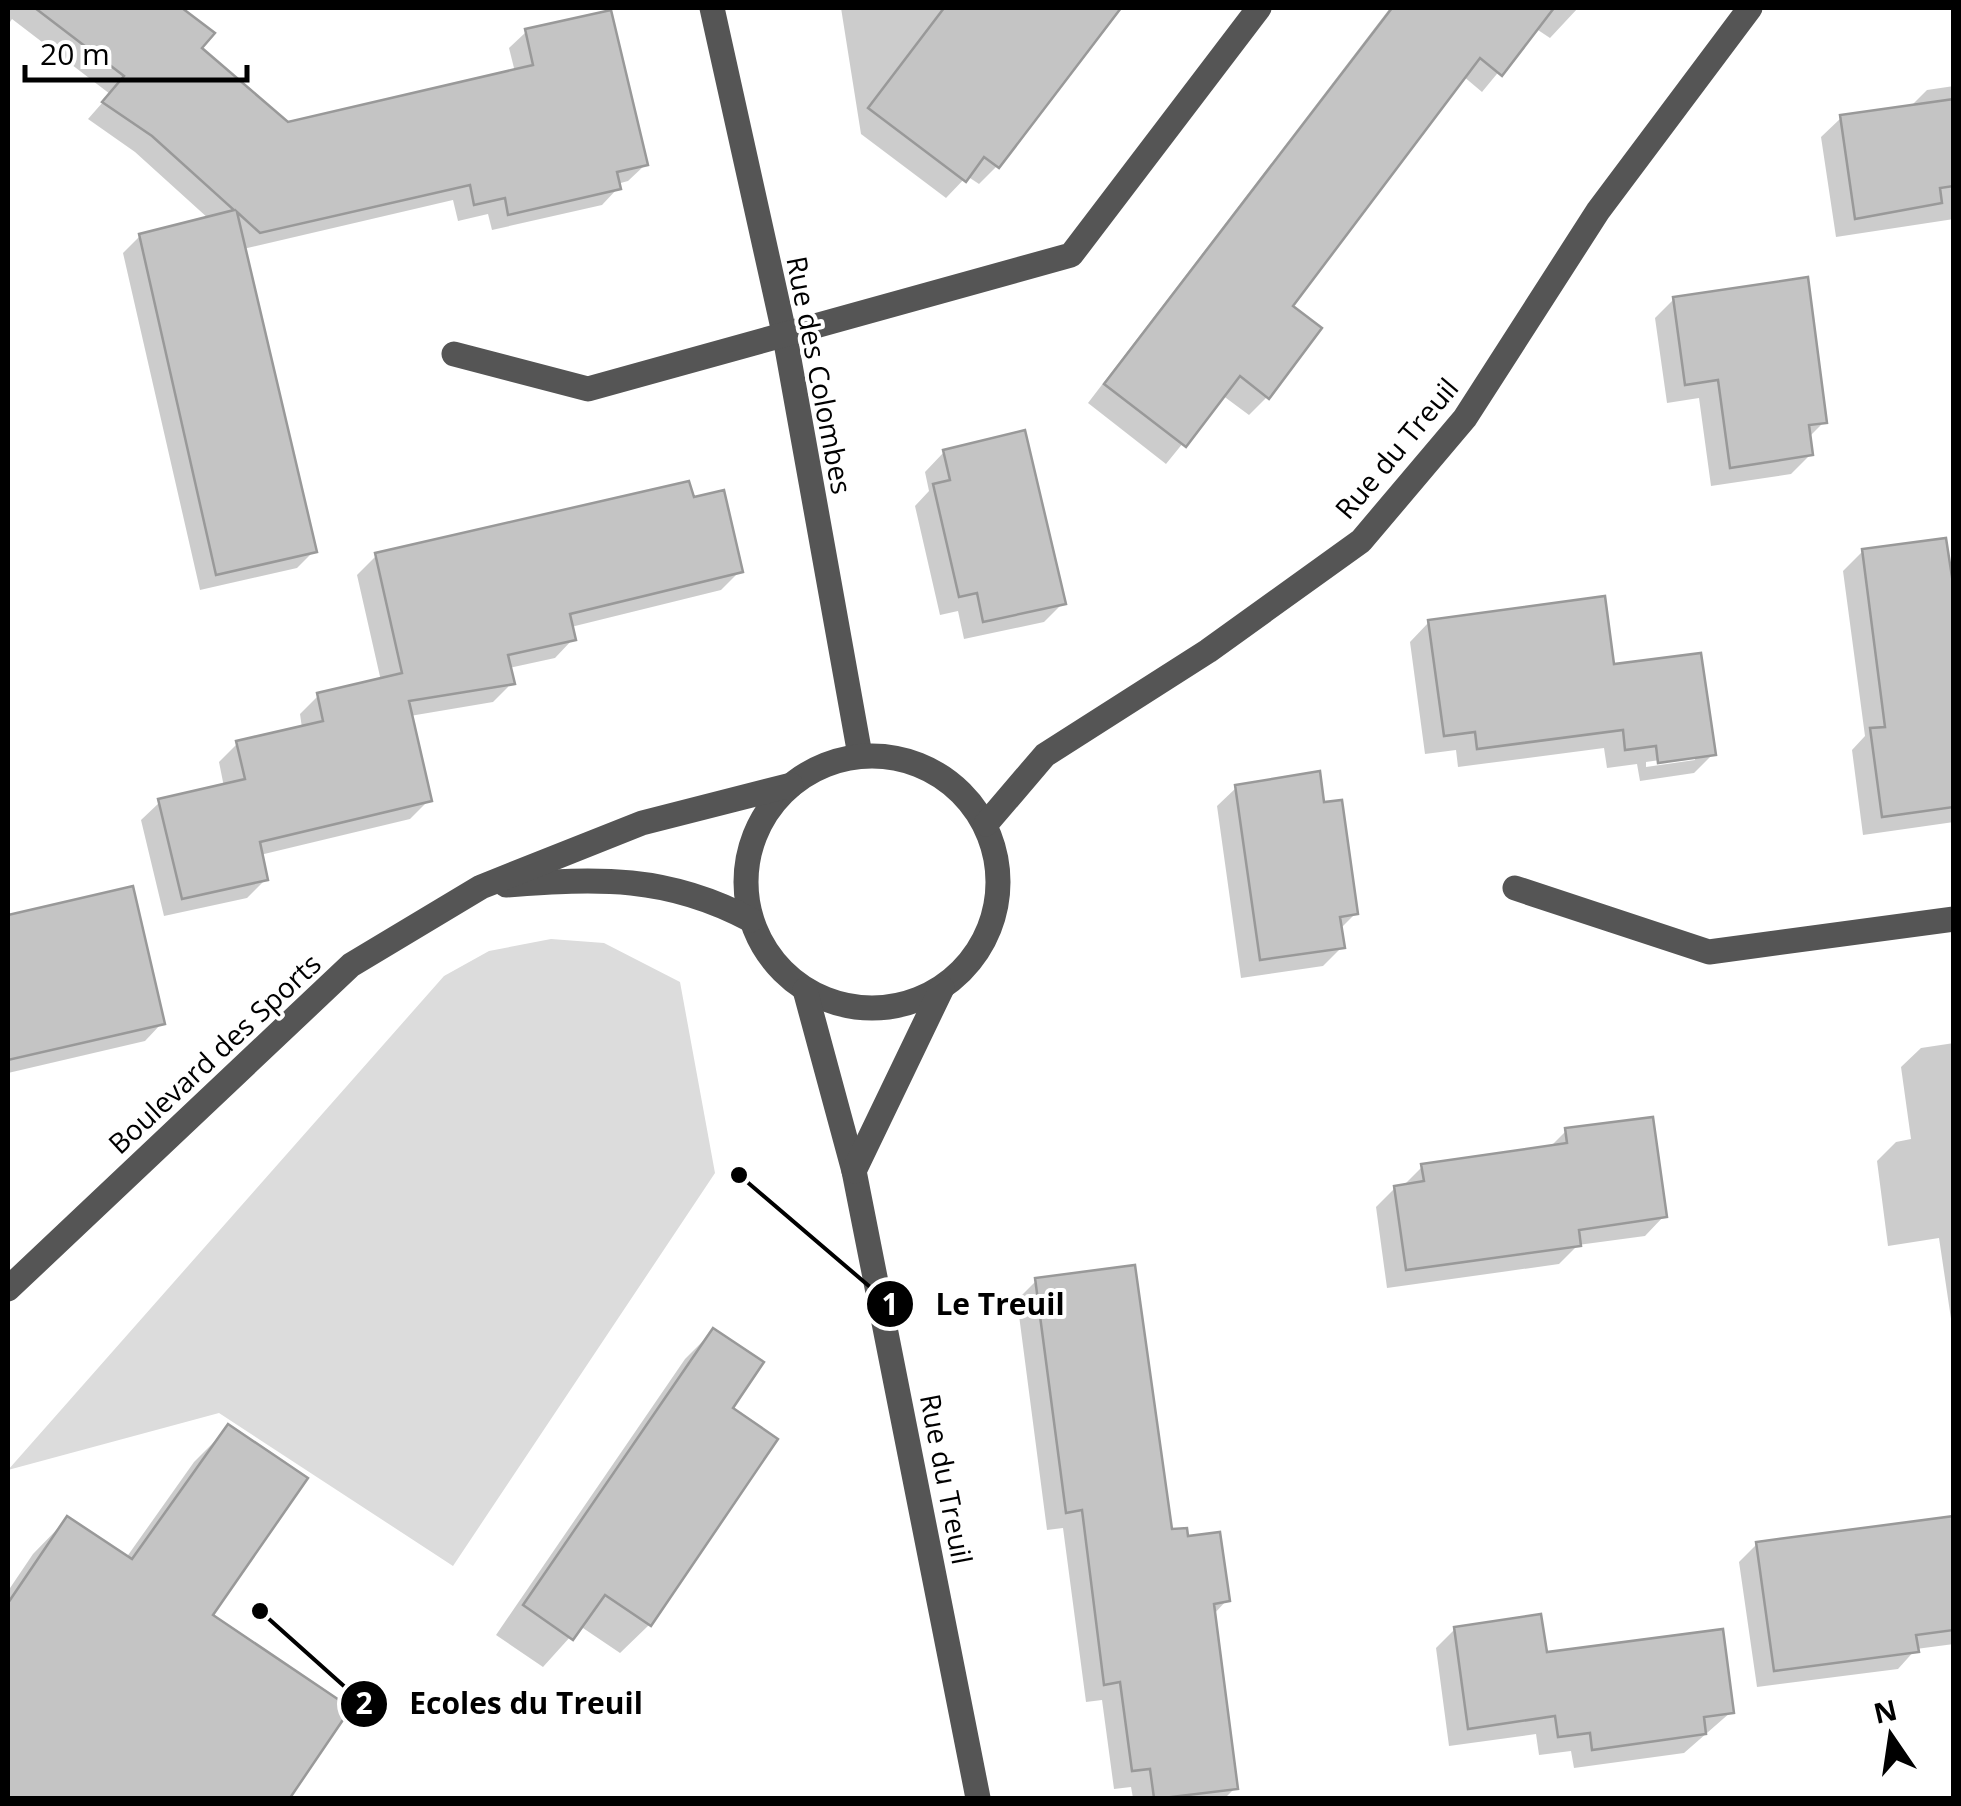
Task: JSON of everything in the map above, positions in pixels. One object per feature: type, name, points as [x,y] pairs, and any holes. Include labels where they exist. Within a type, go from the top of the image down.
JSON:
[{"type":"street","name":"Rue des Colombes","points":[[712,8],[785,337],[860,755]]},
{"type":"street","points":[[454,354],[588,389],[1072,255],[1259,8]]},
{"type":"street","name":"Rue du Treuil","points":[[986,824],[1045,755],[1208,650],[1361,541],[1465,418],[1598,212],[1750,8]]},
{"type":"street","points":[[860,755],[898,758],[934,771],[964,794],[986,824],[998,860],[998,896],[988,931],[969,964],[942,988],[916,1001],[888,1008],[859,1008],[805,990],[768,954],[751,920],[744,884],[749,848],[765,812],[790,785],[823,765],[860,755]]},
{"type":"street","name":"Boulevard des Sports","points":[[8,1290],[351,965],[481,887],[642,823],[790,785]]},
{"type":"street","name":"Boulevard des Sports","points":[[481,887],[584,879],[655,883],[712,899],[751,920]]},
{"type":"street","points":[[1516,888],[1709,952],[1954,919]]},
{"type":"street","points":[[854,1171],[942,988]]},
{"type":"street","name":"Rue du Treuil","points":[[805,990],[854,1171],[978,1798]]},
{"type":"shaded area","points":[[551,939],[604,943],[680,982],[715,1173],[453,1566],[219,1413],[8,1470],[444,976],[489,951]]},
{"type":"building","points":[[35,8],[182,8],[215,33],[202,48],[288,122],[533,65],[525,29],[611,10],[648,165],[617,172],[621,189],[508,215],[505,198],[474,205],[470,185],[260,233],[237,212],[317,552],[216,575],[139,234],[234,210],[152,136],[102,102],[124,76]]},
{"type":"building","points":[[944,8],[1121,8],[999,168],[984,157],[966,182],[868,108]]},
{"type":"building","points":[[1392,8],[1554,8],[1502,76],[1480,58],[1293,306],[1322,328],[1269,399],[1240,376],[1186,447],[1104,384]]},
{"type":"building","points":[[1954,99],[1954,186],[1940,188],[1942,203],[1855,219],[1840,115]]},
{"type":"building","points":[[1808,277],[1827,423],[1809,425],[1813,455],[1730,468],[1718,380],[1685,385],[1673,297]]},
{"type":"building","points":[[1025,430],[1066,604],[983,622],[977,593],[959,597],[933,484],[950,480],[943,450]]},
{"type":"building","points":[[689,481],[694,497],[724,490],[743,572],[570,614],[576,640],[508,655],[515,684],[409,701],[432,801],[260,842],[268,880],[182,899],[158,799],[245,779],[236,741],[323,721],[317,693],[402,673],[375,553]]},
{"type":"building","points":[[1946,538],[1954,590],[1954,807],[1882,817],[1870,728],[1885,727],[1862,549]]},
{"type":"building","points":[[1605,596],[1614,664],[1701,653],[1716,755],[1658,763],[1656,746],[1625,750],[1623,730],[1477,749],[1475,732],[1444,736],[1428,620]]},
{"type":"building","points":[[1320,771],[1324,802],[1342,800],[1358,914],[1340,917],[1345,948],[1260,960],[1235,785]]},
{"type":"building","points":[[133,886],[165,1024],[8,1060],[8,915]]},
{"type":"building","points":[[1653,1117],[1667,1217],[1579,1230],[1581,1246],[1406,1270],[1394,1186],[1424,1181],[1421,1164],[1567,1143],[1565,1128]]},
{"type":"building","points":[[1135,1265],[1172,1529],[1187,1528],[1188,1536],[1220,1532],[1230,1601],[1214,1604],[1238,1789],[1154,1798],[1150,1769],[1132,1771],[1120,1682],[1104,1685],[1082,1510],[1066,1513],[1035,1278]]},
{"type":"building","points":[[713,1328],[764,1362],[733,1408],[778,1439],[651,1626],[605,1595],[573,1640],[523,1605]]},
{"type":"building","points":[[228,1424],[308,1478],[213,1615],[351,1708],[290,1798],[8,1798],[8,1603],[67,1516],[132,1559]]},
{"type":"building","points":[[1954,1516],[1954,1630],[1916,1635],[1919,1652],[1774,1671],[1756,1542]]},
{"type":"building","points":[[1541,1614],[1547,1652],[1723,1629],[1734,1713],[1704,1717],[1706,1734],[1592,1750],[1590,1733],[1558,1737],[1555,1716],[1468,1729],[1454,1627]]},
{"type":"place","name":"Le Treuil","points":[[739,1175]]},
{"type":"place","name":"Ecoles du Treuil","points":[[260,1611]]}]
